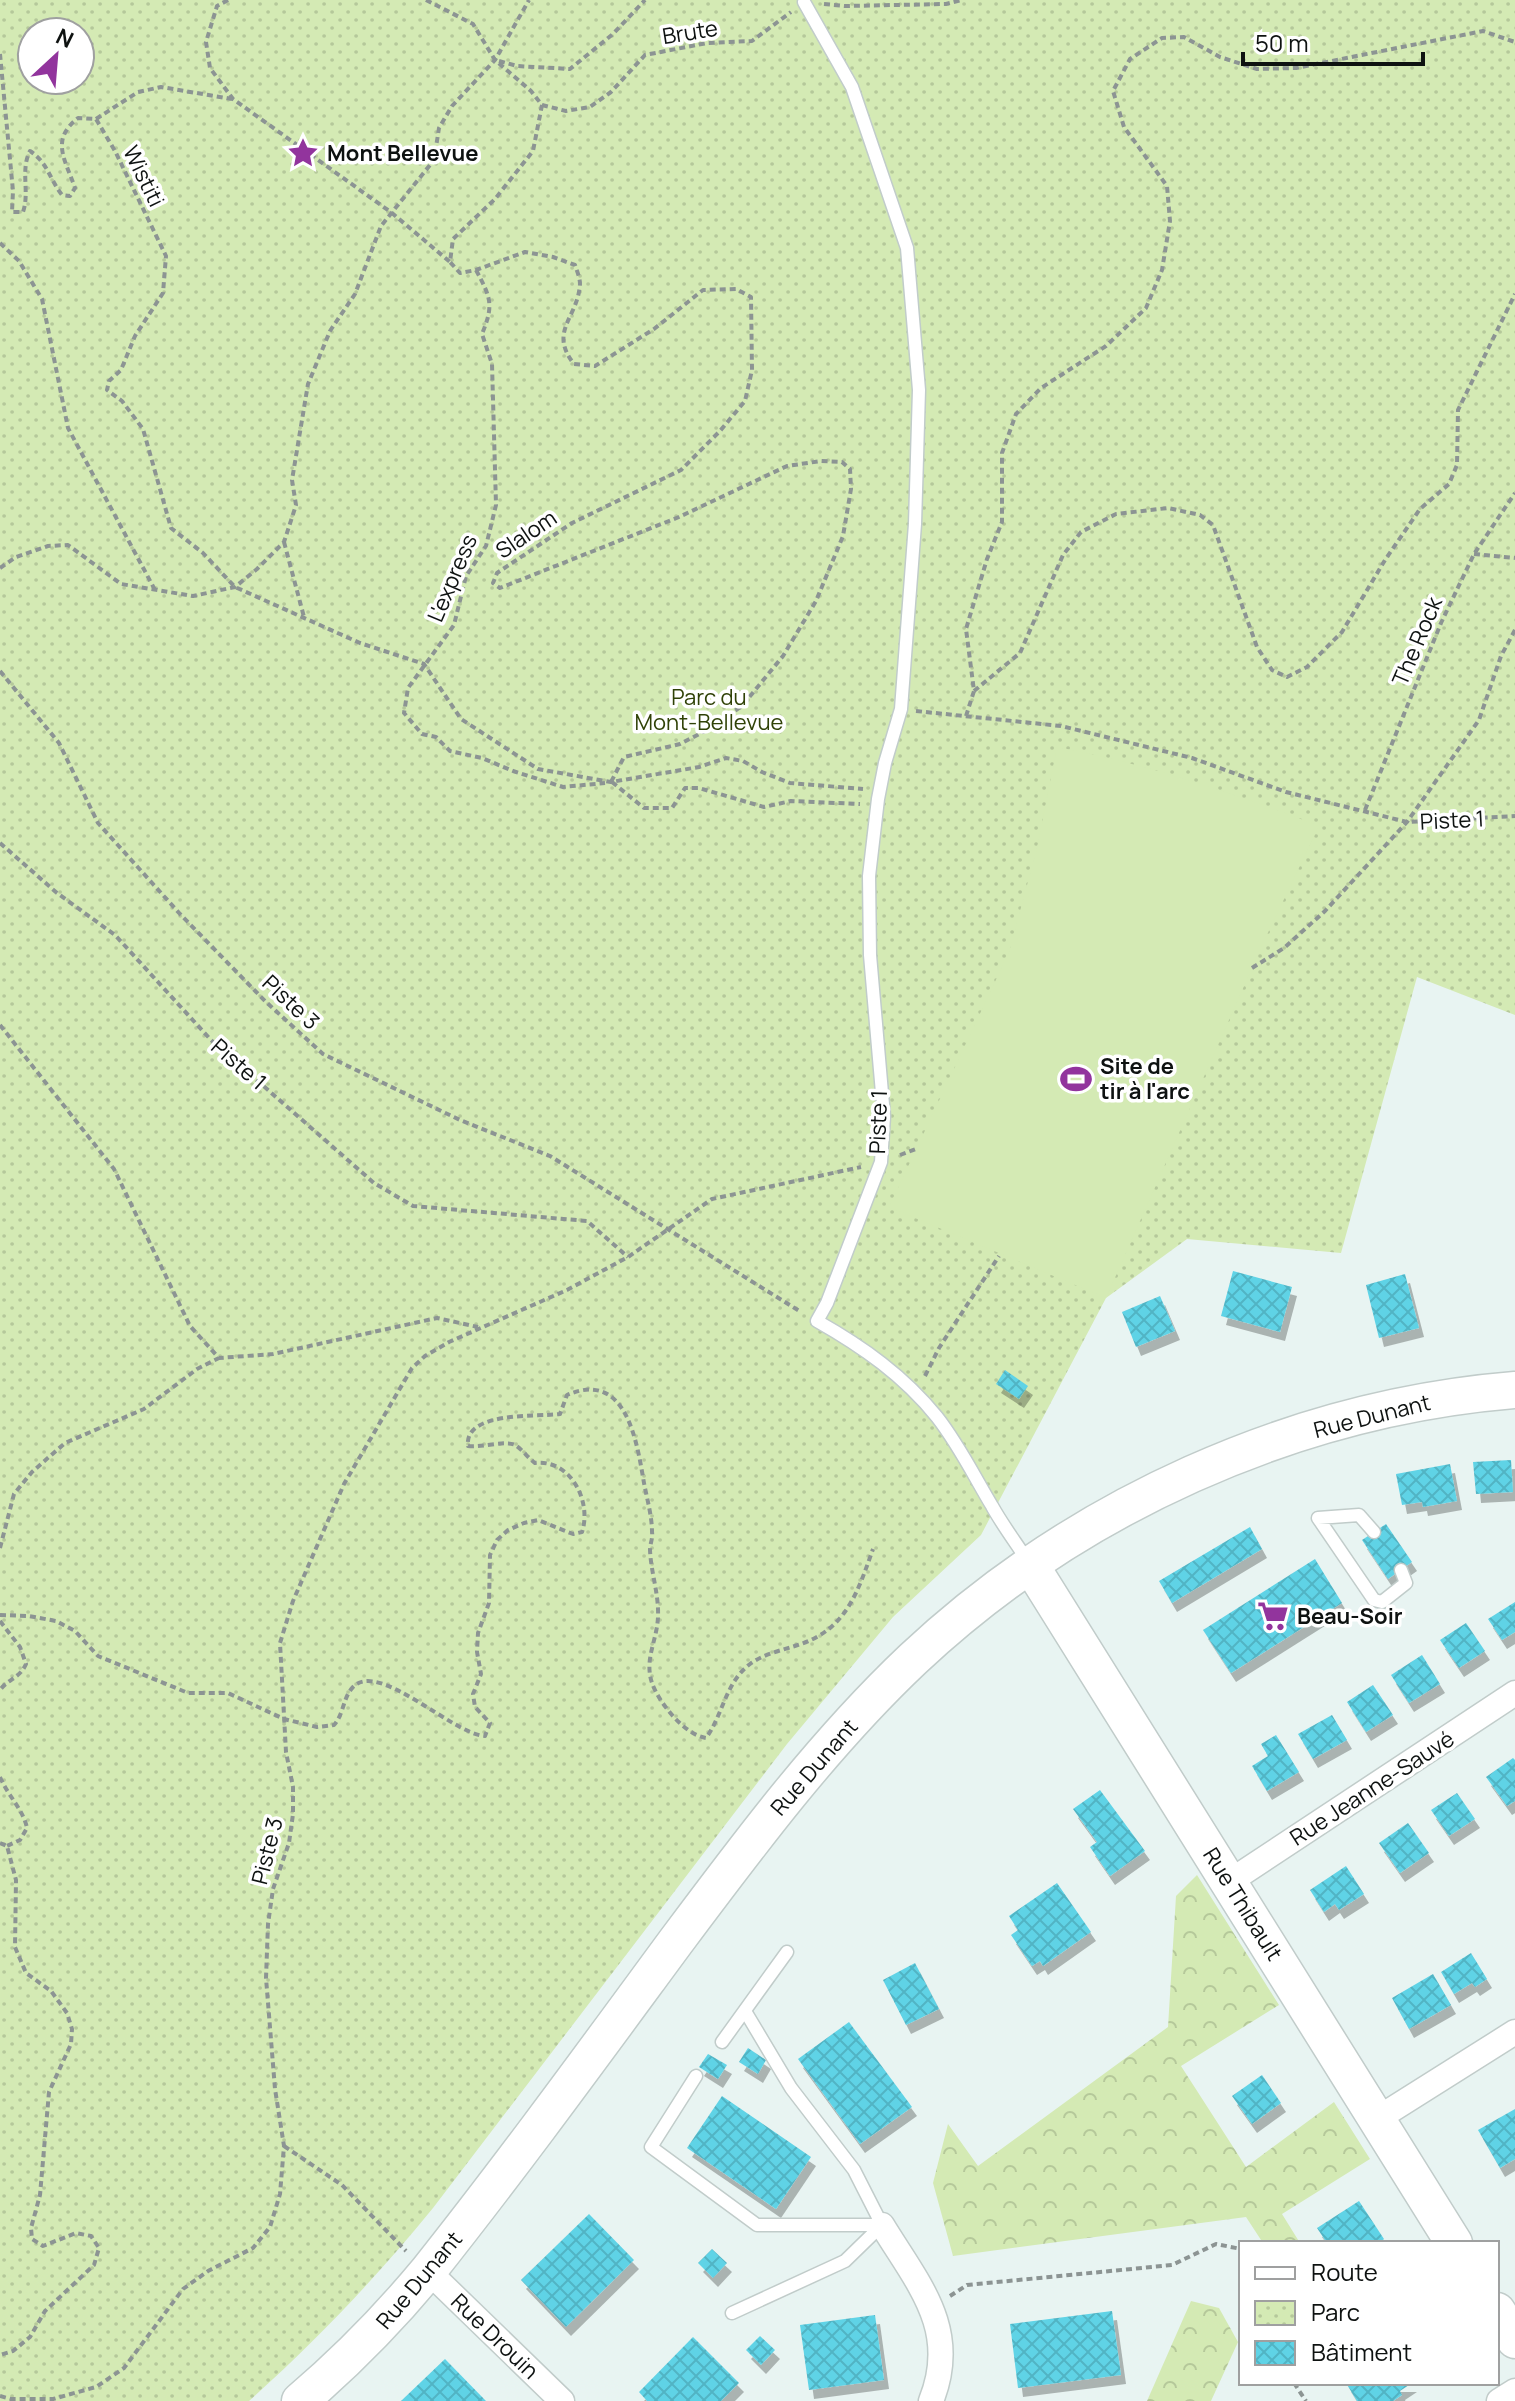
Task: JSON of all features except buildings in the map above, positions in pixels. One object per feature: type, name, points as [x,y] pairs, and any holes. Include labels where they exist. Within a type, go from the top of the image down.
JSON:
[{"type":"street","name":"Rue Dunant","points":[[300,2401],[389,2318],[418,2262],[480,2207],[716,1888],[830,1747],[913,1659],[974,1607],[1096,1523],[1205,1468],[1268,1443],[1350,1418],[1421,1402],[1515,1390]]},
{"type":"street","name":"Rue Thibault","points":[[1031,1566],[1453,2241]]},
{"type":"street","name":"Rue Jeanne-Sauvé","points":[[1229,1882],[1515,1693]]},
{"type":"street","points":[[1377,2119],[1515,2032]]},
{"type":"street","points":[[882,2225],[932,2307],[940,2335],[941,2365],[931,2401]]},
{"type":"street","name":"Rue Drouin","points":[[418,2262],[562,2401]]},
{"type":"street","points":[[1499,2314],[1515,2340]]},
{"type":"street","points":[[1499,2401],[1515,2391]]},
{"type":"lane","points":[[804,2],[852,87],[907,248],[919,390],[915,524],[901,709]]},
{"type":"lane","name":"Piste 1","points":[[881,1162],[884,1116],[870,955],[869,876],[878,799],[901,709]]},
{"type":"lane","points":[[881,1162],[827,1303],[817,1321],[866,1350],[916,1394],[954,1440],[1031,1566]]},
{"type":"lane","points":[[1374,1532],[1359,1515],[1318,1518],[1374,1600],[1382,1602],[1406,1583],[1401,1570]]},
{"type":"lane","points":[[722,2042],[787,1952]]},
{"type":"lane","points":[[745,2011],[791,2088],[854,2170],[882,2225]]},
{"type":"lane","points":[[696,2076],[651,2147],[757,2225],[882,2225]]},
{"type":"lane","points":[[732,2313],[845,2261],[882,2225]]},
{"type":"path","points":[[228,0],[217,6],[206,42],[210,68],[233,99],[392,213],[460,273],[476,270]]},
{"type":"path","points":[[426,0],[473,24],[495,60],[531,91],[542,105],[533,151],[495,199],[453,239],[450,262]]},
{"type":"path","points":[[1,566],[16,557],[48,546],[68,545],[121,584],[193,596],[235,587],[284,542],[296,505],[292,480],[308,384],[330,331],[355,294],[381,226],[434,160],[439,128],[452,106],[495,60],[529,0]]},
{"type":"path","points":[[495,60],[517,66],[570,69],[613,34],[645,0]]},
{"type":"path","points":[[804,2],[845,6],[946,4],[962,0]]},
{"type":"path","name":"Brute","points":[[542,105],[566,111],[590,107],[611,92],[645,55],[707,43],[752,41],[804,2]]},
{"type":"path","points":[[966,716],[974,691],[966,629],[987,559],[1002,522],[1002,453],[1016,414],[1041,388],[1106,346],[1146,308],[1162,270],[1170,221],[1167,186],[1124,127],[1113,91],[1130,59],[1162,38],[1184,37],[1220,57],[1257,69],[1296,68],[1483,31],[1515,42]]},
{"type":"path","points":[[0,54],[13,191],[12,212],[23,212],[26,201],[24,162],[30,151],[42,159],[62,195],[70,196],[75,188],[60,145],[65,128],[78,118],[96,119],[138,92],[161,87],[233,99]]},
{"type":"path","name":"Wistiti","points":[[96,119],[166,256],[163,293],[135,336],[121,370],[109,381],[107,390],[122,401],[143,429],[171,528],[203,553],[235,587]]},
{"type":"path","points":[[0,243],[19,261],[42,299],[68,428],[155,590]]},
{"type":"path","name":"Slalom","points":[[476,270],[525,252],[575,265],[581,282],[563,332],[564,350],[574,364],[595,366],[654,329],[703,290],[736,289],[751,297],[752,370],[745,401],[720,431],[681,470],[572,523],[497,573],[493,583],[500,588],[679,517],[787,466],[821,461],[842,462],[850,469],[851,489],[843,536],[816,601],[783,656],[742,706],[680,744],[624,757],[611,782]]},
{"type":"path","name":"L'express","points":[[476,270],[490,296],[491,314],[482,334],[492,364],[496,505],[486,546],[466,576],[454,625],[408,688],[404,713],[422,734],[436,737],[450,751],[482,758],[563,787],[611,782]]},
{"type":"path","points":[[974,691],[1020,653],[1063,555],[1081,532],[1116,514],[1168,508],[1200,515],[1213,525],[1257,647],[1272,670],[1287,677],[1307,667],[1342,632],[1420,509],[1449,484],[1457,465],[1458,410],[1515,294]]},
{"type":"path","name":"The Rock","points":[[1365,810],[1441,623],[1474,554],[1515,493]]},
{"type":"path","points":[[284,542],[304,617]]},
{"type":"path","points":[[1474,554],[1515,558]]},
{"type":"path","points":[[235,587],[360,643],[424,664],[461,719],[538,769],[611,782],[699,767],[726,758],[743,761],[790,783],[867,789],[878,799]]},
{"type":"path","points":[[1252,968],[1284,948],[1325,911],[1407,822],[1479,720],[1501,656],[1515,630]]},
{"type":"path","name":"Piste 3","points":[[0,671],[59,743],[98,823],[180,914],[266,1002],[323,1054],[460,1120],[550,1156],[801,1311]]},
{"type":"path","name":"Piste 1","points":[[901,709],[1061,726],[1192,758],[1286,792],[1407,822],[1515,816]]},
{"type":"path","points":[[611,782],[644,808],[672,808],[685,788],[699,788],[764,807],[791,801],[860,804],[878,799]]},
{"type":"path","name":"Piste 1","points":[[0,843],[57,893],[115,935],[211,1040],[374,1183],[413,1206],[587,1221],[628,1257],[712,1199],[881,1162]]},
{"type":"path","points":[[0,1025],[114,1169],[190,1326],[219,1358]]},
{"type":"path","points":[[916,1394],[939,1348],[999,1256]]},
{"type":"path","name":"Piste 3","points":[[0,2396],[53,2399],[96,2387],[124,2368],[183,2289],[208,2271],[253,2248],[270,2227],[280,2194],[284,2146],[275,2089],[266,1978],[273,1889],[289,1843],[293,1814],[280,1643],[293,1601],[344,1484],[412,1368],[437,1349],[567,1290],[628,1257]]},
{"type":"path","points":[[0,1548],[14,1494],[32,1472],[65,1443],[144,1409],[197,1369],[219,1358],[273,1354],[437,1318],[481,1328]]},
{"type":"path","points":[[0,1615],[56,1621],[75,1631],[98,1656],[188,1693],[228,1693],[284,1719],[317,1727],[334,1725],[341,1717],[349,1691],[355,1684],[367,1679],[389,1684],[458,1727],[474,1735],[485,1736],[490,1723],[475,1707],[473,1694],[481,1674],[478,1633],[489,1603],[490,1555],[497,1540],[508,1530],[524,1523],[538,1520],[573,1534],[582,1532],[585,1512],[581,1494],[558,1465],[535,1463],[515,1445],[468,1446],[467,1438],[469,1432],[480,1424],[534,1414],[560,1414],[567,1395],[578,1390],[602,1393],[619,1404],[629,1416],[636,1437],[653,1533],[650,1550],[658,1594],[656,1639],[649,1654],[652,1683],[660,1699],[697,1737],[706,1738],[714,1728],[731,1686],[748,1665],[768,1654],[805,1643],[832,1628],[856,1598],[873,1549]]},
{"type":"path","points":[[0,1621],[20,1647],[26,1664],[20,1676],[4,1684],[0,1690]]},
{"type":"path","points":[[0,1777],[6,1791],[24,1815],[27,1828],[20,1840],[7,1846],[0,1843]]},
{"type":"path","points":[[0,2355],[13,2351],[30,2337],[45,2311],[94,2265],[99,2248],[91,2236],[76,2233],[43,2246],[32,2239],[31,2228],[40,2195],[49,2092],[71,2044],[72,2029],[67,2013],[51,1991],[26,1973],[15,1947],[16,1880],[7,1846]]},
{"type":"path","points":[[284,2146],[342,2185],[418,2262]]},
{"type":"path","points":[[932,2307],[967,2285],[1172,2265],[1216,2244],[1239,2249]]},
{"type":"green space","name":"Parc du Mont-Bellevue","points":[[0,0],[1515,0],[1515,1015],[1417,977],[1341,1253],[1187,1239],[1106,1298],[981,1535],[893,1617],[787,1744],[433,2208],[345,2308],[249,2401],[0,2401]]},
{"type":"green space","name":"Site de tir à l'arc","points":[[1057,747],[1190,780],[1319,826],[1264,941],[1106,1298],[889,1207],[1009,952],[1037,848]]},
{"type":"green space","points":[[1197,1875],[1279,2005],[1181,2066],[1246,2167],[1334,2102],[1370,2159],[1282,2214],[1299,2241],[1262,2241],[1246,2217],[953,2256],[933,2183],[948,2124],[978,2166],[1168,2027],[1176,1896]]},
{"type":"green space","points":[[1191,2301],[1219,2308],[1238,2342],[1211,2401],[1147,2401]]},
{"type":"place","name":"Mont Bellevue","points":[[303,153]]},
{"type":"place","name":"Site de tir à l'arc","points":[[1076,1079]]},
{"type":"place","name":"Beau-Soir","points":[[1273,1616]]}]
